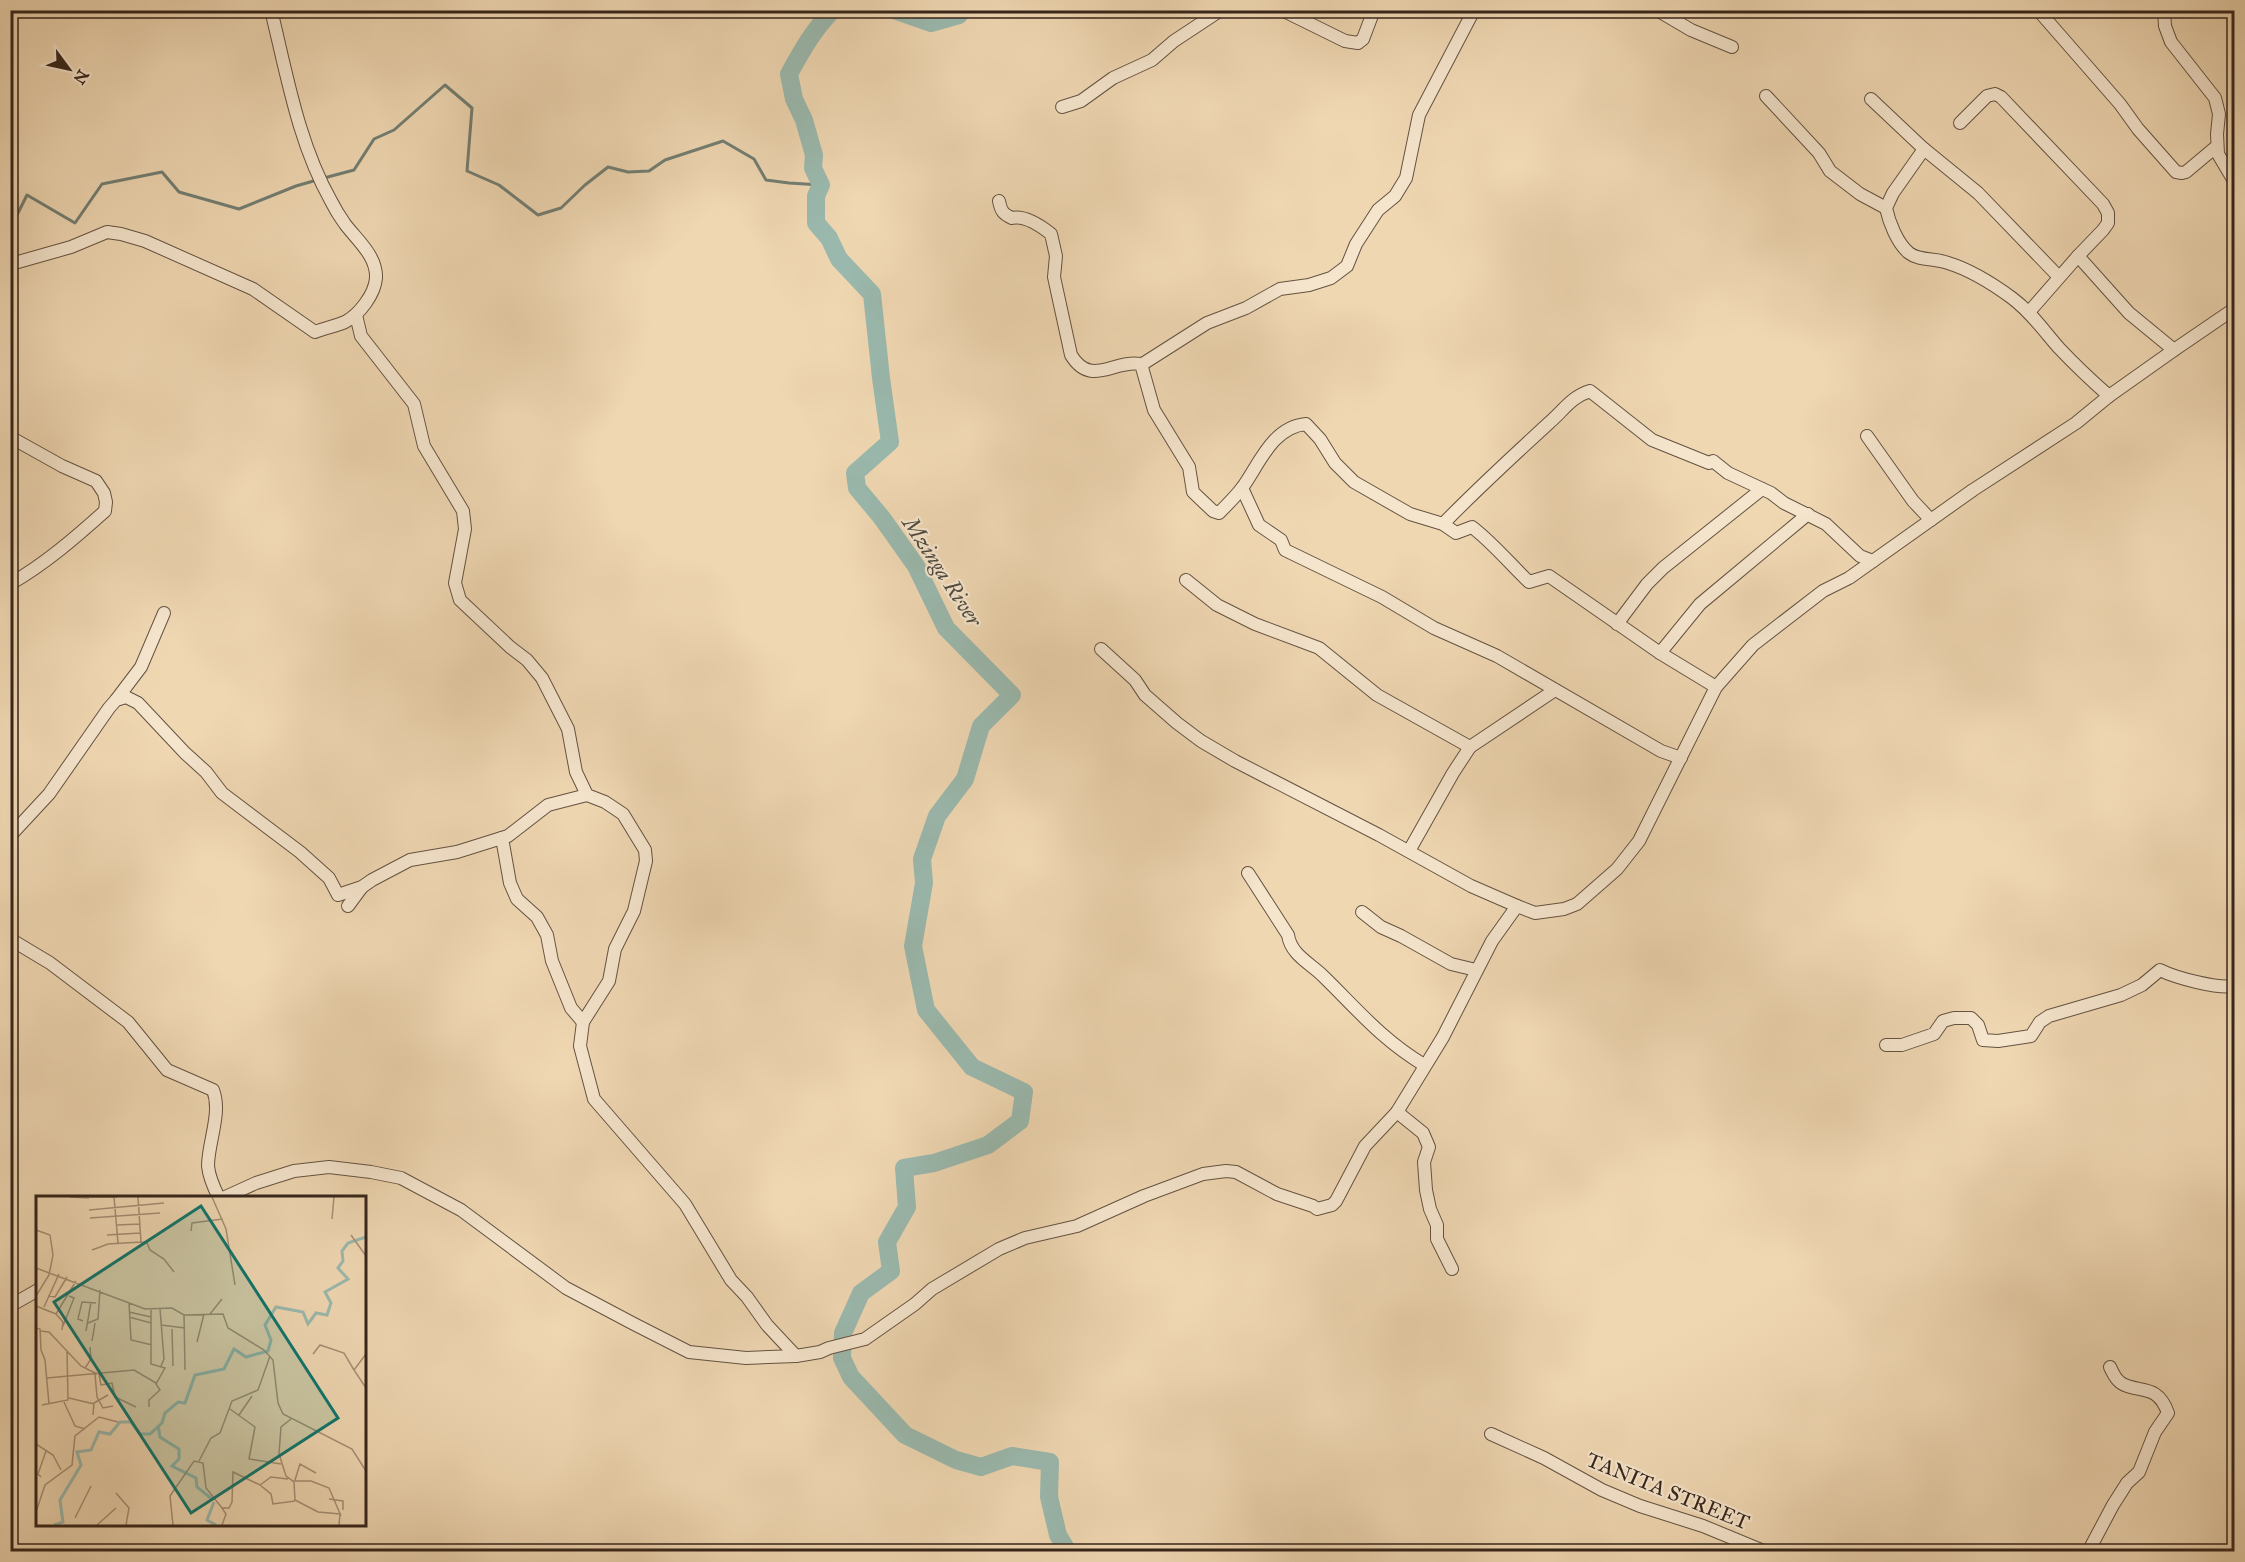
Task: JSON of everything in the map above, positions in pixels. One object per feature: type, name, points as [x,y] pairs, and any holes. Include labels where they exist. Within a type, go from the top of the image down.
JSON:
[{"type":"street","points":[[10,261],[18,262],[71,248],[107,232],[121,234],[145,241],[253,289],[315,332],[345,322],[356,315],[374,287],[376,278],[373,264],[364,245],[345,224],[325,188],[302,136],[271,10]]},
{"type":"street","points":[[1062,107],[1081,101],[1113,78],[1152,60],[1174,41],[1221,10]]},
{"type":"street","points":[[1282,10],[1345,41],[1358,43],[1363,39],[1374,10]]},
{"type":"street","points":[[999,201],[1001,210],[1006,215],[1034,223],[1051,234],[1056,256],[1054,277],[1071,355],[1077,364],[1088,370],[1099,371],[1139,363],[1142,365],[1207,323],[1246,309],[1280,289],[1309,285],[1331,278],[1347,266],[1356,244],[1378,210],[1395,196],[1406,178],[1419,115],[1474,10]]},
{"type":"street","points":[[1657,10],[1691,30],[1732,47]]},
{"type":"street","points":[[2038,10],[2176,172],[2186,172],[2217,146]]},
{"type":"street","points":[[2163,10],[2165,26],[2171,42],[2215,98],[2219,114],[2217,146],[2222,160],[2235,181]]},
{"type":"street","points":[[1960,123],[1987,96],[1995,94],[2001,97],[2103,204],[2108,213],[2108,223],[2029,312]]},
{"type":"street","points":[[1766,96],[1819,153],[1830,171],[1860,194],[1886,208],[1896,234],[1908,252],[1915,256],[1950,263],[1995,287],[2029,312],[2059,348],[2109,396]]},
{"type":"street","points":[[1871,99],[1924,149],[1978,193],[2059,277]]},
{"type":"street","points":[[1886,208],[1893,193],[1924,149]]},
{"type":"street","points":[[2078,256],[2129,313],[2174,350]]},
{"type":"street","points":[[1101,649],[1135,680],[1145,695],[1177,723],[1235,761],[1298,792],[1471,886],[1535,913],[1564,909],[1589,895],[1617,869],[1639,841],[1716,687],[1754,645],[1823,591],[1849,578],[1973,490],[2076,423],[2109,396],[2235,309]]},
{"type":"street","points":[[356,315],[362,336],[414,404],[424,446],[463,511],[465,529],[455,583],[460,600],[527,660],[542,678],[567,729],[576,772],[587,795]]},
{"type":"street","points":[[1142,365],[1154,410],[1189,466],[1195,496],[1217,513],[1242,488],[1264,453],[1278,437],[1294,426],[1306,424],[1320,439],[1335,463],[1354,482],[1410,514],[1443,524],[1456,533],[1472,528],[1483,535],[1506,561],[1530,582],[1549,576],[1660,653],[1716,687]]},
{"type":"street","points":[[1443,524],[1460,504],[1552,421],[1566,404],[1590,391],[1652,440],[1709,463],[1713,461],[1728,473],[1827,524],[1860,556],[1873,561]]},
{"type":"street","points":[[1867,436],[1913,501],[1931,520]]},
{"type":"street","points":[[10,437],[62,466],[96,481],[101,487],[106,502],[105,511],[81,533],[10,584]]},
{"type":"street","points":[[1242,488],[1259,525],[1281,540],[1285,550],[1382,597],[1434,628],[1497,656],[1662,750],[1681,758]]},
{"type":"street","points":[[1617,624],[1662,568],[1762,489]]},
{"type":"street","points":[[1660,653],[1700,604],[1808,514]]},
{"type":"street","points":[[1186,580],[1217,605],[1255,624],[1318,648],[1377,694],[1470,747]]},
{"type":"street","points":[[10,836],[49,794],[141,667],[164,613]]},
{"type":"street","points":[[1409,851],[1470,747],[1555,690]]},
{"type":"street","points":[[116,700],[126,697],[138,703],[184,753],[206,772],[222,793],[300,852],[329,878],[338,896],[363,887]]},
{"type":"street","points":[[348,906],[363,887],[372,880],[410,860],[457,852],[508,836],[548,805],[587,795],[605,802],[623,814],[645,850],[646,861],[634,911],[615,949],[609,981],[583,1022],[580,1046],[594,1100],[685,1204],[731,1280],[796,1356]]},
{"type":"street","points":[[502,838],[510,883],[517,899],[537,917],[547,935],[552,961],[571,1008],[583,1022]]},
{"type":"street","points":[[1248,873],[1288,935],[1290,946],[1296,954],[1322,975],[1374,1029],[1400,1051],[1424,1065]]},
{"type":"street","points":[[224,1196],[294,1171],[329,1167],[401,1178],[461,1210],[566,1288],[689,1352],[746,1358],[796,1356],[820,1352],[865,1339],[903,1314],[932,1290],[999,1249],[1026,1238],[1077,1226],[1144,1196],[1203,1174],[1236,1172],[1276,1194],[1317,1209],[1332,1205],[1350,1177],[1365,1146],[1397,1112],[1443,1037],[1492,941],[1517,906]]},
{"type":"street","points":[[1362,912],[1381,927],[1451,964],[1476,970]]},
{"type":"street","points":[[10,939],[50,963],[128,1022],[167,1070],[213,1090],[216,1106],[208,1167],[212,1182],[220,1196]]},
{"type":"street","points":[[1886,1044],[1902,1045],[1934,1034],[1943,1021],[1954,1018],[1971,1018],[1978,1025],[1983,1040],[1998,1041],[2031,1036],[2040,1022],[2049,1016],[2121,995],[2142,985],[2160,970],[2172,976],[2222,987],[2235,986]]},
{"type":"street","points":[[1397,1112],[1423,1133],[1429,1146],[1424,1162],[1426,1190],[1430,1209],[1437,1225],[1437,1239],[1452,1269]]},
{"type":"street","points":[[10,1306],[36,1291]]},
{"type":"street","points":[[2088,1551],[2113,1504],[2127,1483],[2139,1472],[2155,1432],[2168,1413],[2162,1401],[2147,1389],[2123,1385],[2115,1378],[2110,1367]]},
{"type":"street","name":"TANITA STREET","points":[[1491,1434],[1544,1458],[1602,1490],[1766,1551]]},
{"type":"waterway","name":"Mzinga River","points":[[833,10],[809,40],[789,74],[794,99],[804,120],[814,155],[813,168],[821,185],[816,196],[816,223],[829,238],[839,259],[872,294],[890,442],[855,473],[857,488],[882,518],[916,566],[946,628],[1012,695],[981,726],[965,779],[937,816],[922,859],[924,883],[913,946],[926,1010],[972,1067],[1024,1092],[1020,1121],[988,1145],[934,1163],[904,1168],[907,1207],[887,1242],[891,1271],[861,1293],[843,1333],[842,1358],[851,1377],[905,1435],[956,1460],[981,1467],[1012,1456],[1050,1462],[1049,1497],[1058,1535],[1068,1552]]},
{"type":"waterway","name":"Mzinga River","points":[[894,10],[931,23],[959,15],[963,10]]},
{"type":"waterway","points":[[324,178],[354,170],[374,139],[394,130],[445,85],[472,108],[467,171],[499,185],[538,215],[561,208],[608,167],[628,172],[649,171],[665,160],[723,141],[754,159],[766,180],[821,185]]},
{"type":"waterway","points":[[10,223],[17,215],[27,195],[75,223],[102,184],[162,172],[179,192],[239,209],[317,180]]}]
